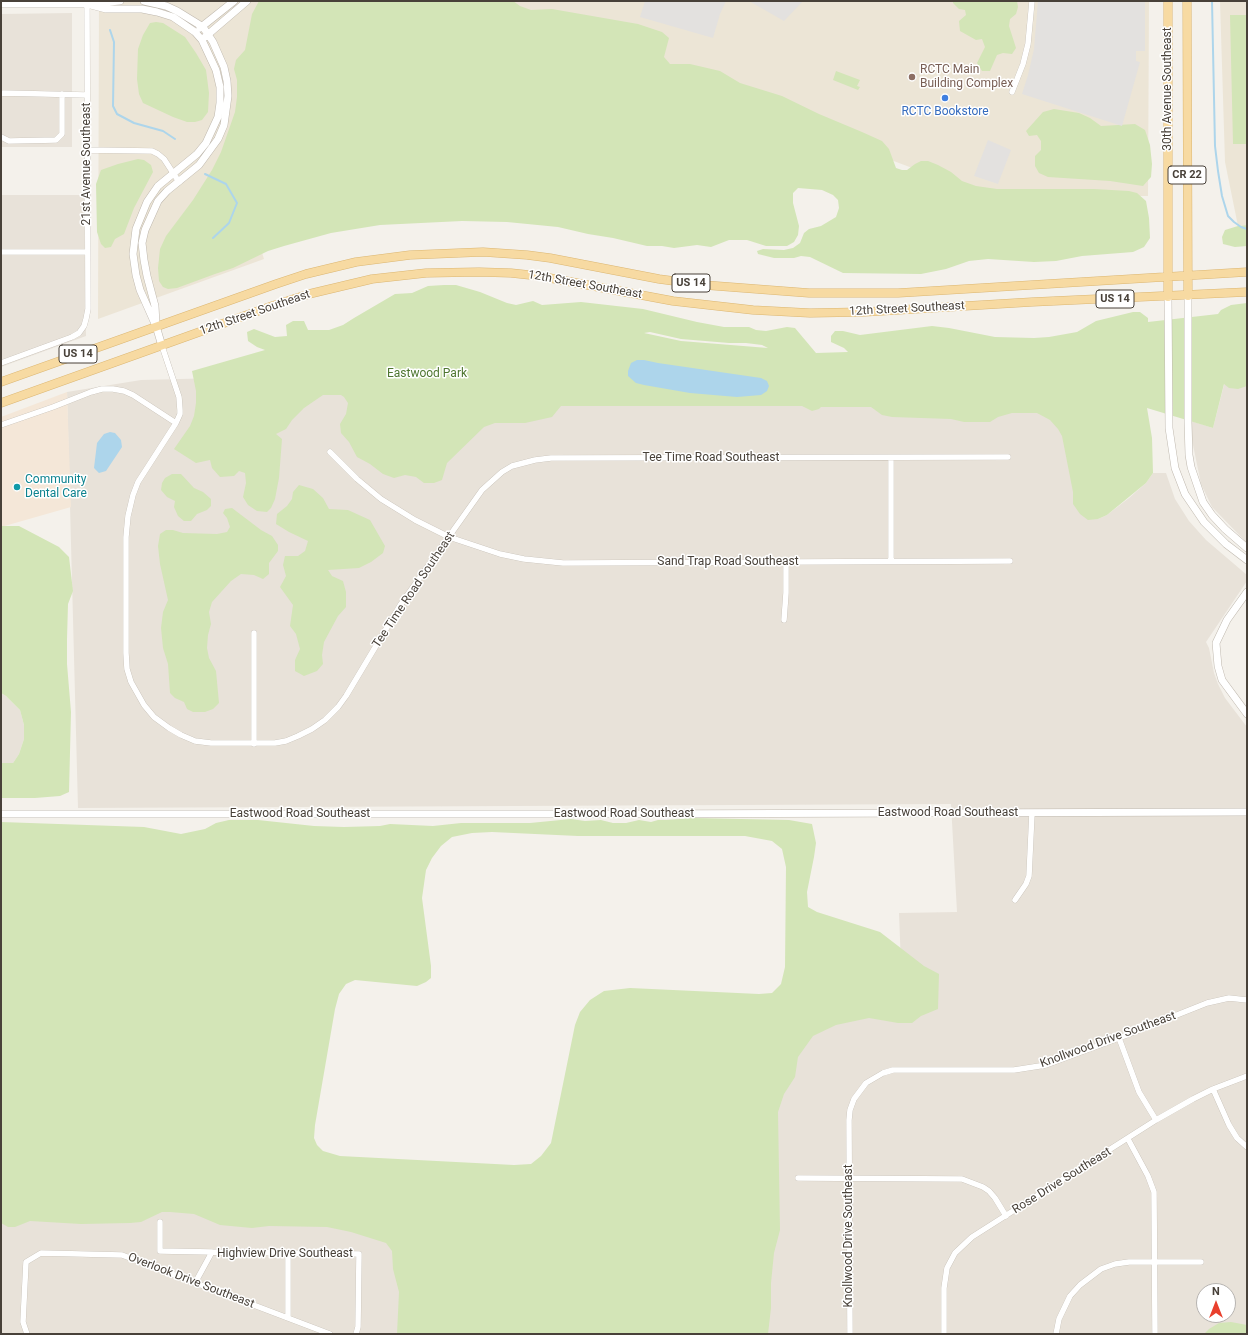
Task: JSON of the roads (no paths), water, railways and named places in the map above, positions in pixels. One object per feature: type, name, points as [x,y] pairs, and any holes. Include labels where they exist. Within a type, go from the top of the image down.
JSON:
[{"type":"main road","name":"30th Avenue Southeast","points":[[1168,1],[1168,296]]},
{"type":"main road","name":"30th Avenue Southeast","points":[[1187,1],[1188,296]]},
{"type":"main road","name":"12th Street Southeast","points":[[1,382],[276,284],[331,267],[384,258],[483,252],[527,255],[564,260],[659,279],[704,285],[809,293],[898,293],[1188,275]]},
{"type":"main road","name":"US 14","points":[[1188,275],[1247,272]]},
{"type":"main road","name":"12th Street Southeast","points":[[1,403],[309,294],[372,279],[426,273],[511,273],[539,276],[673,301],[746,309],[810,313],[864,312],[1032,302],[1188,296]]},
{"type":"main road","name":"US 14","points":[[1188,296],[1247,292]]},
{"type":"street","points":[[1,4],[120,1]]},
{"type":"street","points":[[144,1],[166,6],[203,27],[224,67],[228,96],[224,125],[218,139],[199,165],[167,192],[158,202],[145,230],[142,243],[146,276],[156,306],[156,326]]},
{"type":"street","points":[[195,32],[234,1]]},
{"type":"street","points":[[202,40],[247,1]]},
{"type":"street","points":[[1012,92],[1023,64],[1028,44],[1032,1]]},
{"type":"street","points":[[87,3],[106,9],[142,9],[173,17],[195,32],[202,40],[216,70],[220,87],[218,117],[206,144],[198,154],[158,186],[147,202],[136,229],[133,254],[136,275],[147,308],[156,326],[162,346]]},
{"type":"street","name":"21st Avenue Southeast","points":[[1,363],[72,337],[79,333],[84,326],[88,309],[86,150],[87,3]]},
{"type":"street","points":[[1,94],[86,95]]},
{"type":"street","points":[[1,137],[9,141],[56,140],[62,134],[62,94]]},
{"type":"street","points":[[86,150],[152,151],[164,159],[179,182]]},
{"type":"street","points":[[1,252],[87,252]]},
{"type":"street","points":[[1168,296],[1170,428],[1171,447],[1175,468],[1185,494],[1204,522],[1226,544],[1247,560]]},
{"type":"street","points":[[1188,296],[1188,422],[1191,467],[1203,502],[1212,515],[1229,533],[1247,548]]},
{"type":"street","name":"Tee Time Road Southeast","points":[[162,346],[181,404],[180,414],[176,423],[138,482],[128,516],[126,537],[127,669],[131,682],[144,705],[154,717],[181,735],[195,741],[212,743],[275,743],[298,736],[325,720],[338,707],[346,696],[390,621],[482,490],[492,480],[512,466],[535,460],[559,458],[1008,457]]},
{"type":"street","points":[[1,425],[102,389],[124,391],[134,395],[176,423]]},
{"type":"street","name":"Sand Trap Road Southeast","points":[[330,452],[381,499],[415,520],[449,537],[500,554],[524,559],[555,562],[1010,561]]},
{"type":"street","points":[[891,458],[891,561]]},
{"type":"street","points":[[784,620],[786,561]]},
{"type":"street","points":[[1247,592],[1227,620],[1216,643],[1218,666],[1222,680],[1247,714]]},
{"type":"street","points":[[254,634],[254,744]]},
{"type":"street","name":"Eastwood Road Southeast","points":[[1,814],[1247,812]]},
{"type":"street","points":[[1015,900],[1026,884],[1029,876],[1032,813]]},
{"type":"street","name":"Knollwood Drive Southeast","points":[[850,1334],[848,1178],[849,1120],[850,1110],[854,1099],[866,1083],[878,1075],[893,1070],[903,1069],[1014,1070],[1046,1065],[1207,1003],[1229,998],[1247,1000]]},
{"type":"street","points":[[1119,1038],[1139,1092],[1156,1120]]},
{"type":"street","name":"Rose Drive Southeast","points":[[944,1334],[944,1288],[947,1268],[955,1253],[972,1237],[1156,1120],[1213,1089],[1247,1076]]},
{"type":"street","points":[[1213,1089],[1229,1125],[1237,1138],[1247,1148]]},
{"type":"street","points":[[1128,1139],[1148,1176],[1154,1192],[1155,1334]]},
{"type":"street","points":[[798,1178],[962,1179],[973,1182],[989,1191],[1006,1216]]},
{"type":"street","points":[[160,1222],[160,1251],[212,1252]]},
{"type":"street","name":"Highview Drive Southeast","points":[[195,1283],[212,1252],[360,1254],[358,1327],[356,1334]]},
{"type":"street","name":"Overlook Drive Southeast","points":[[26,1334],[23,1322],[26,1262],[41,1253],[122,1255],[330,1334]]},
{"type":"street","points":[[288,1253],[288,1318]]},
{"type":"street","points":[[1056,1334],[1059,1319],[1070,1296],[1080,1284],[1101,1269],[1114,1264],[1129,1262],[1201,1262]]},
{"type":"water","points":[[637,360],[761,378],[767,381],[769,386],[767,391],[761,395],[737,397],[690,393],[644,385],[636,383],[628,376],[631,363]]},
{"type":"water","points":[[110,432],[115,433],[121,440],[122,447],[106,471],[99,473],[94,468],[97,443],[104,434]]},
{"type":"waterway","points":[[1212,1],[1215,146],[1218,171],[1222,196],[1228,216],[1241,227],[1247,229]]},
{"type":"waterway","points":[[110,30],[114,42],[113,106],[117,114],[134,123],[163,131],[175,139]]},
{"type":"waterway","points":[[205,174],[226,184],[237,203],[229,223],[213,238]]},
{"type":"place","name":"RCTC Main Building Complex","points":[[912,77]]},
{"type":"place","name":"RCTC Bookstore","points":[[945,98]]},
{"type":"place","name":"Community Dental Care","points":[[17,487]]},
{"type":"park label","name":"Eastwood Park","points":[[427,374]]}]
